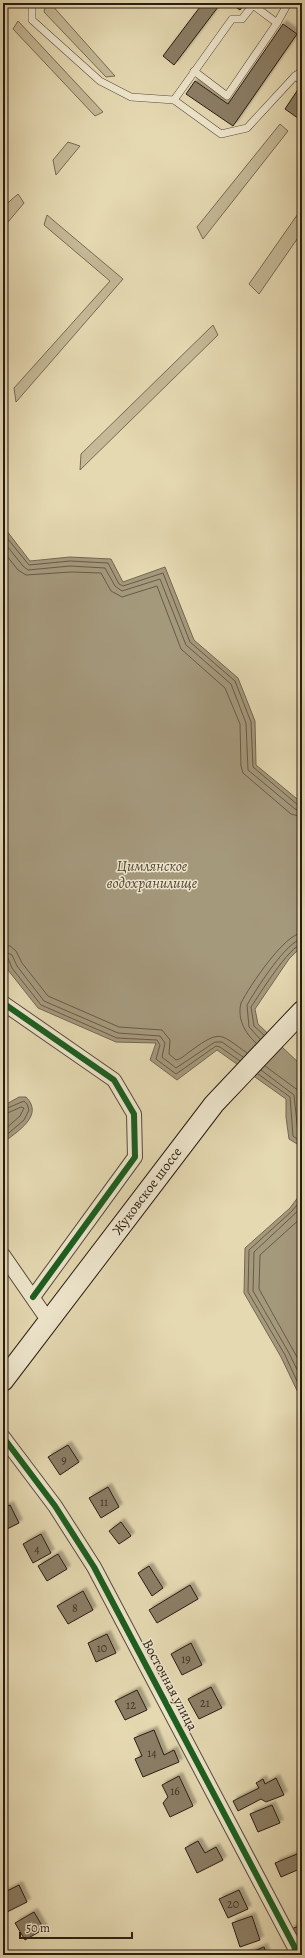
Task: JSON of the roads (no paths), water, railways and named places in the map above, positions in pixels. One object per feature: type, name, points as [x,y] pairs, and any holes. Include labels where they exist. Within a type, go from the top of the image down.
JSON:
[{"type":"main road","name":"Жуковское шоссе","points":[[3,1381],[214,1104],[302,1011]]},
{"type":"street","points":[[3,1003],[114,1080],[134,1114],[135,1157],[33,1297]]},
{"type":"street","points":[[3,1255],[48,1320]]},
{"type":"street","name":"Восточная улица","points":[[3,1437],[55,1506],[94,1567],[294,1946],[297,1955]]},
{"type":"lane","points":[[32,3],[32,20],[100,81],[131,98],[174,100],[221,134],[247,128],[299,79],[302,71]]},
{"type":"lane","points":[[194,71],[227,96],[277,23],[288,3]]},
{"type":"lane","points":[[296,3],[302,7]]},
{"type":"lane","points":[[174,100],[232,19],[242,19],[253,5],[277,23]]},
{"type":"water","name":"Цимлянское водохранилище","points":[[3,526],[30,561],[70,557],[111,559],[123,582],[165,567],[194,640],[238,678],[255,721],[256,765],[302,803],[302,946],[289,959],[255,1009],[258,1024],[302,1066],[302,1147],[289,1139],[286,1117],[286,1099],[217,1050],[177,1080],[150,1060],[156,1043],[116,1042],[38,1008],[8,970],[3,956]]},
{"type":"water","points":[[19,1097],[26,1097],[31,1104],[32,1111],[30,1117],[21,1129],[3,1143],[3,1106]]},
{"type":"water","points":[[302,1192],[302,1401],[281,1357],[244,1293],[245,1248],[290,1208]]}]
